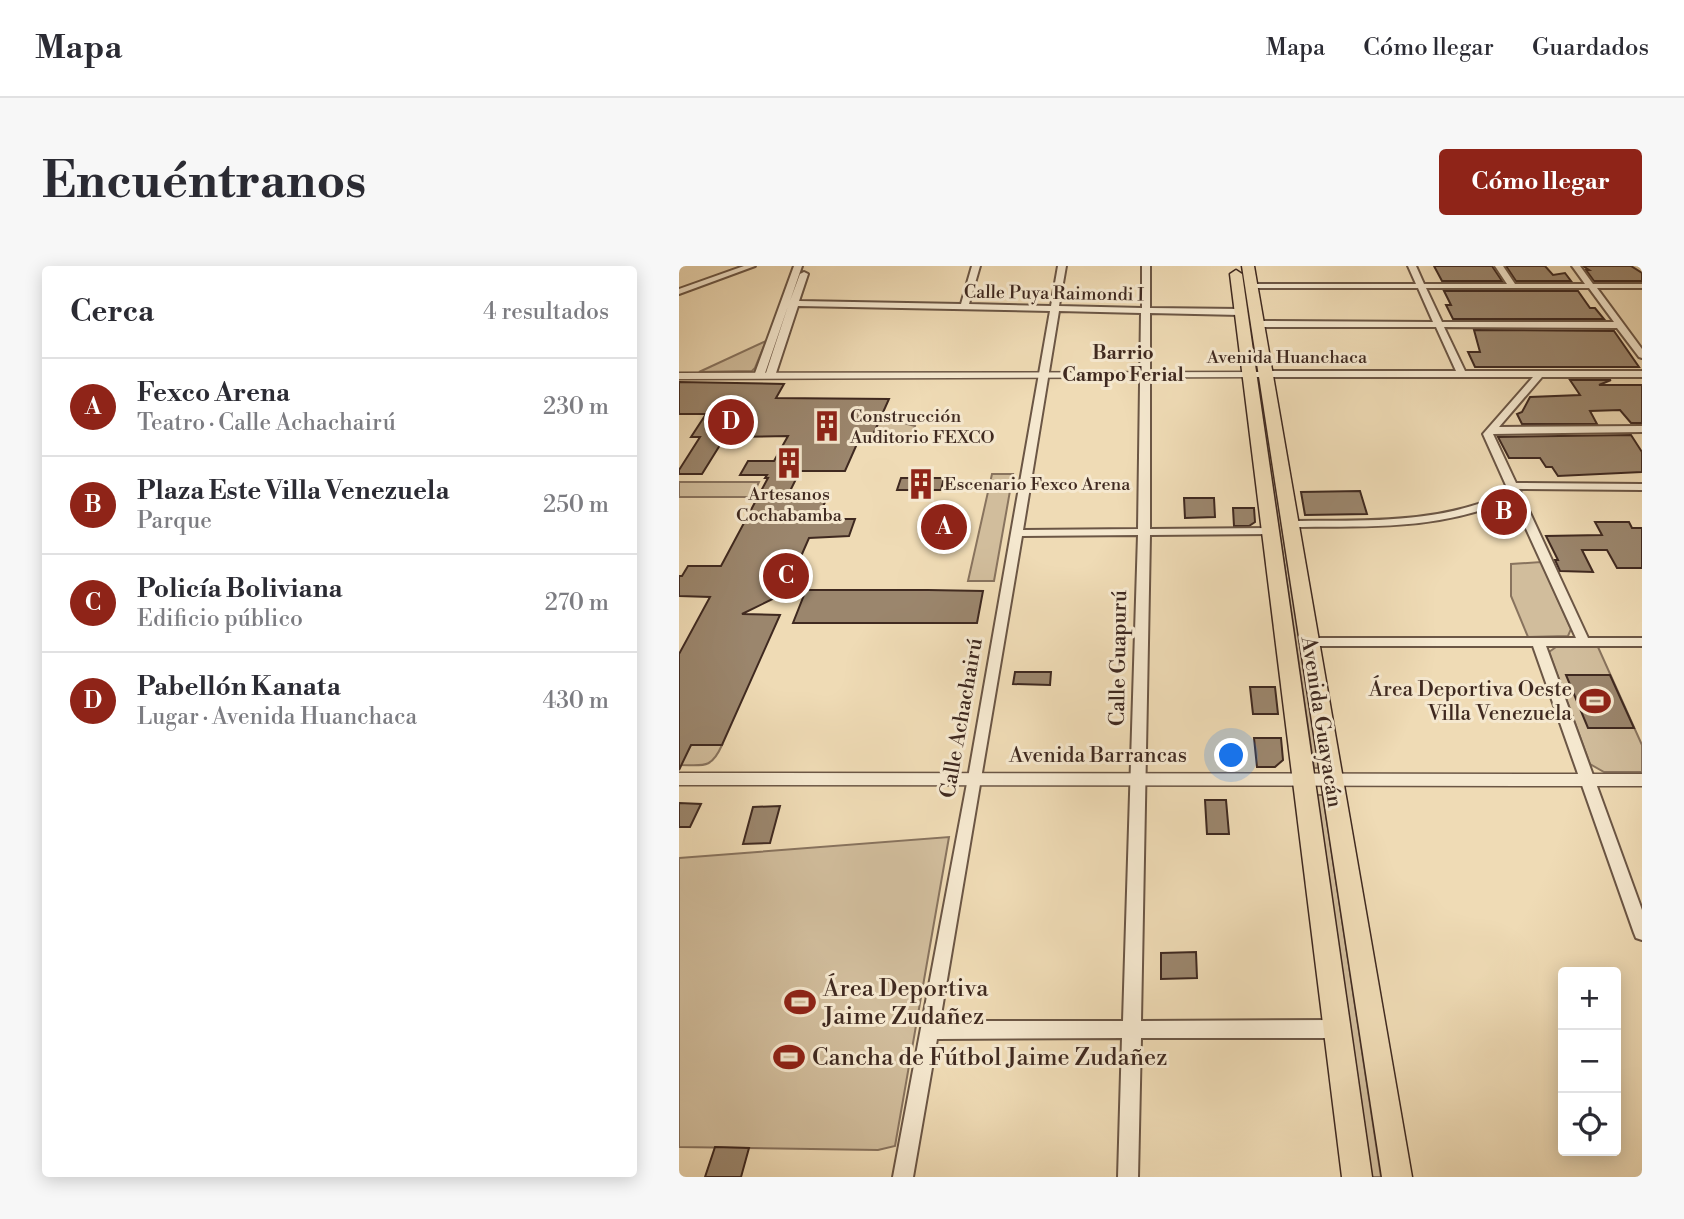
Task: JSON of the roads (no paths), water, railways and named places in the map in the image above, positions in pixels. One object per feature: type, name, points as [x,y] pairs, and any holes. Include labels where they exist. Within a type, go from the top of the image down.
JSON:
[{"type":"main road","name":"Avenida Guayacán","points":[[1235,266],[1241,313],[1258,374],[1290,524],[1397,1177]]},
{"type":"main road","name":"Avenida Guayacán","points":[[1248,266],[1258,324],[1258,374],[1270,531],[1357,1177]]},
{"type":"street","points":[[679,292],[751,266]]},
{"type":"street","points":[[764,376],[784,303],[798,266]]},
{"type":"street","points":[[764,376],[795,303],[807,266]]},
{"type":"street","points":[[964,307],[976,266]]},
{"type":"street","name":"Calle Achachairú","points":[[903,1177],[975,778],[1062,266]]},
{"type":"street","name":"Calle Guapurú","points":[[1128,1177],[1144,532],[1146,266]]},
{"type":"street","points":[[1412,266],[1462,375]]},
{"type":"street","points":[[1499,266],[1513,286]]},
{"type":"street","points":[[1576,266],[1642,355]]},
{"type":"street","points":[[1251,286],[1642,286]]},
{"type":"street","name":"Calle Puya Raimondi I","points":[[784,303],[1241,313]]},
{"type":"street","points":[[1258,324],[1623,329],[1642,333]]},
{"type":"street","name":"Avenida Huanchaca","points":[[679,376],[1642,374]]},
{"type":"street","points":[[1539,375],[1487,434],[1584,642]]},
{"type":"street","points":[[1490,430],[1642,429]]},
{"type":"street","points":[[1290,524],[1443,519],[1478,511],[1513,490],[1642,487]]},
{"type":"street","points":[[1015,533],[1270,531]]},
{"type":"street","points":[[1538,641],[1642,933]]},
{"type":"street","points":[[1309,642],[1642,642]]},
{"type":"street","name":"Avenida Barrancas","points":[[679,779],[1642,779]]},
{"type":"street","points":[[928,1030],[1336,1030]]},
{"type":"place","name":"Pabellón Kanata","points":[[731,422]]},
{"type":"place","name":"Construcción Auditorio FEXCO","points":[[827,426]]},
{"type":"place","name":"Artesanos Cochabamba","points":[[789,463]]},
{"type":"place","name":"Escenario Fexco Arena","points":[[921,484]]},
{"type":"place","name":"Plaza Este Villa Venezuela","points":[[1504,512]]},
{"type":"place","name":"Fexco Arena","points":[[944,527]]},
{"type":"place","name":"Policía Boliviana","points":[[786,576]]},
{"type":"place","name":"Área Deportiva Oeste Villa Venezuela","points":[[1595,701]]},
{"type":"place","name":"Área Deportiva Jaime Zudañez","points":[[800,1002]]},
{"type":"place","name":"Cancha de Fútbol Jaime Zudañez","points":[[789,1057]]},
{"type":"district","name":"Barrio Campo Ferial","points":[[1123,363]]}]
